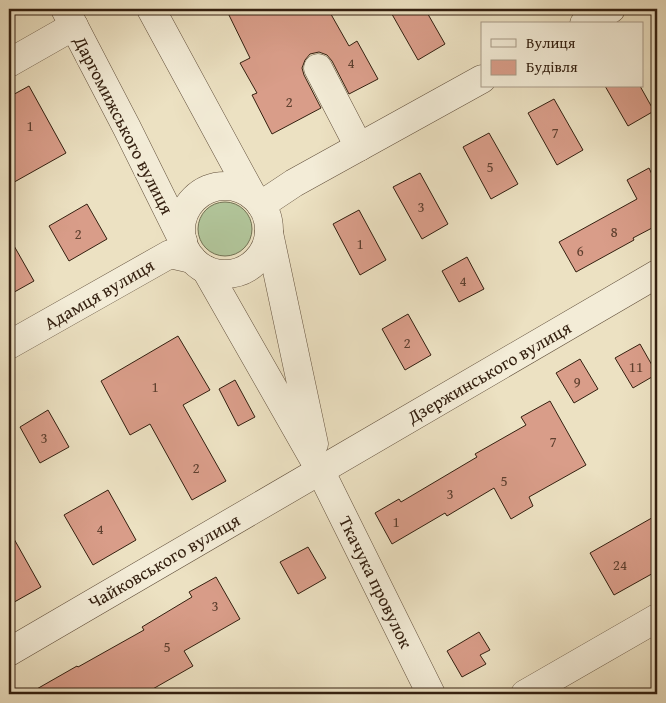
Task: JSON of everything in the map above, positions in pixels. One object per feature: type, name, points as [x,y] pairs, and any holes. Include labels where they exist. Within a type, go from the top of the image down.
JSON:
[{"type":"street","points":[[151,9],[267,218],[320,470]]},
{"type":"street","points":[[588,22],[611,9]]},
{"type":"street","points":[[9,63],[70,18]]},
{"type":"street","name":"Даргомижського вулиця","points":[[70,18],[194,256],[320,470]]},
{"type":"street","points":[[318,68],[359,147]]},
{"type":"street","points":[[257,200],[294,183],[481,80]]},
{"type":"street","points":[[257,200],[240,189],[227,186],[214,188],[201,193],[191,202],[184,214],[182,227],[194,256],[220,274],[234,273],[247,268],[258,259],[266,247],[269,233]]},
{"type":"street","name":"Адамця вулиця","points":[[9,346],[170,254],[194,256]]},
{"type":"street","name":"Дзержинського вулиця","points":[[320,470],[657,274]]},
{"type":"street","name":"Чайковського вулиця","points":[[9,652],[320,470]]},
{"type":"street","name":"Ткачука провулок","points":[[320,470],[431,694]]},
{"type":"street","points":[[525,694],[657,618]]},
{"type":"green space","points":[[225,202],[235,204],[244,210],[250,219],[252,229],[250,239],[244,248],[235,254],[225,256],[215,254],[206,248],[200,239],[198,229],[200,219],[206,210],[215,204]]},
{"type":"building","points":[[226,9],[328,9],[349,46],[357,41],[378,79],[349,94],[327,55],[319,52],[310,54],[302,68],[321,108],[272,134],[252,95],[257,93],[240,63],[250,58]]},
{"type":"building","points":[[389,9],[425,9],[445,44],[418,60]]},
{"type":"building","points":[[29,86],[66,153],[9,185],[9,97]]},
{"type":"building","points":[[606,88],[641,88],[654,111],[628,126]]},
{"type":"building","points":[[554,99],[583,150],[557,165],[528,113]]},
{"type":"building","points":[[489,133],[518,184],[491,199],[463,147]]},
{"type":"building","points":[[649,168],[657,185],[657,238],[652,228],[576,272],[559,242],[637,199],[627,180]]},
{"type":"building","points":[[420,173],[448,224],[422,239],[393,187]]},
{"type":"building","points":[[87,204],[107,239],[69,261],[49,226]]},
{"type":"building","points":[[359,210],[386,260],[360,275],[333,224]]},
{"type":"building","points":[[9,237],[34,281],[9,295]]},
{"type":"building","points":[[467,257],[484,289],[459,302],[442,271]]},
{"type":"building","points":[[408,314],[431,355],[405,370],[382,329]]},
{"type":"building","points":[[178,336],[210,390],[183,405],[226,481],[192,500],[150,424],[130,435],[101,381]]},
{"type":"building","points":[[640,344],[657,374],[633,388],[615,358]]},
{"type":"building","points":[[580,359],[598,389],[574,403],[556,373]]},
{"type":"building","points":[[235,380],[255,417],[238,426],[219,389]]},
{"type":"building","points":[[550,401],[586,465],[529,497],[533,506],[511,519],[494,488],[447,516],[445,513],[392,544],[375,513],[399,499],[401,502],[477,457],[475,454],[526,425],[521,417]]},
{"type":"building","points":[[48,410],[69,447],[40,463],[20,427]]},
{"type":"building","points":[[108,490],[136,540],[93,565],[64,515]]},
{"type":"building","points":[[657,515],[657,571],[614,595],[590,553]]},
{"type":"building","points":[[9,530],[41,587],[9,605]]},
{"type":"building","points":[[308,547],[326,578],[298,594],[280,562]]},
{"type":"building","points":[[216,577],[240,619],[184,651],[193,666],[144,694],[28,694],[144,630],[142,627],[192,597],[189,592]]},
{"type":"building","points":[[479,632],[490,650],[480,655],[486,664],[462,677],[447,651]]}]
